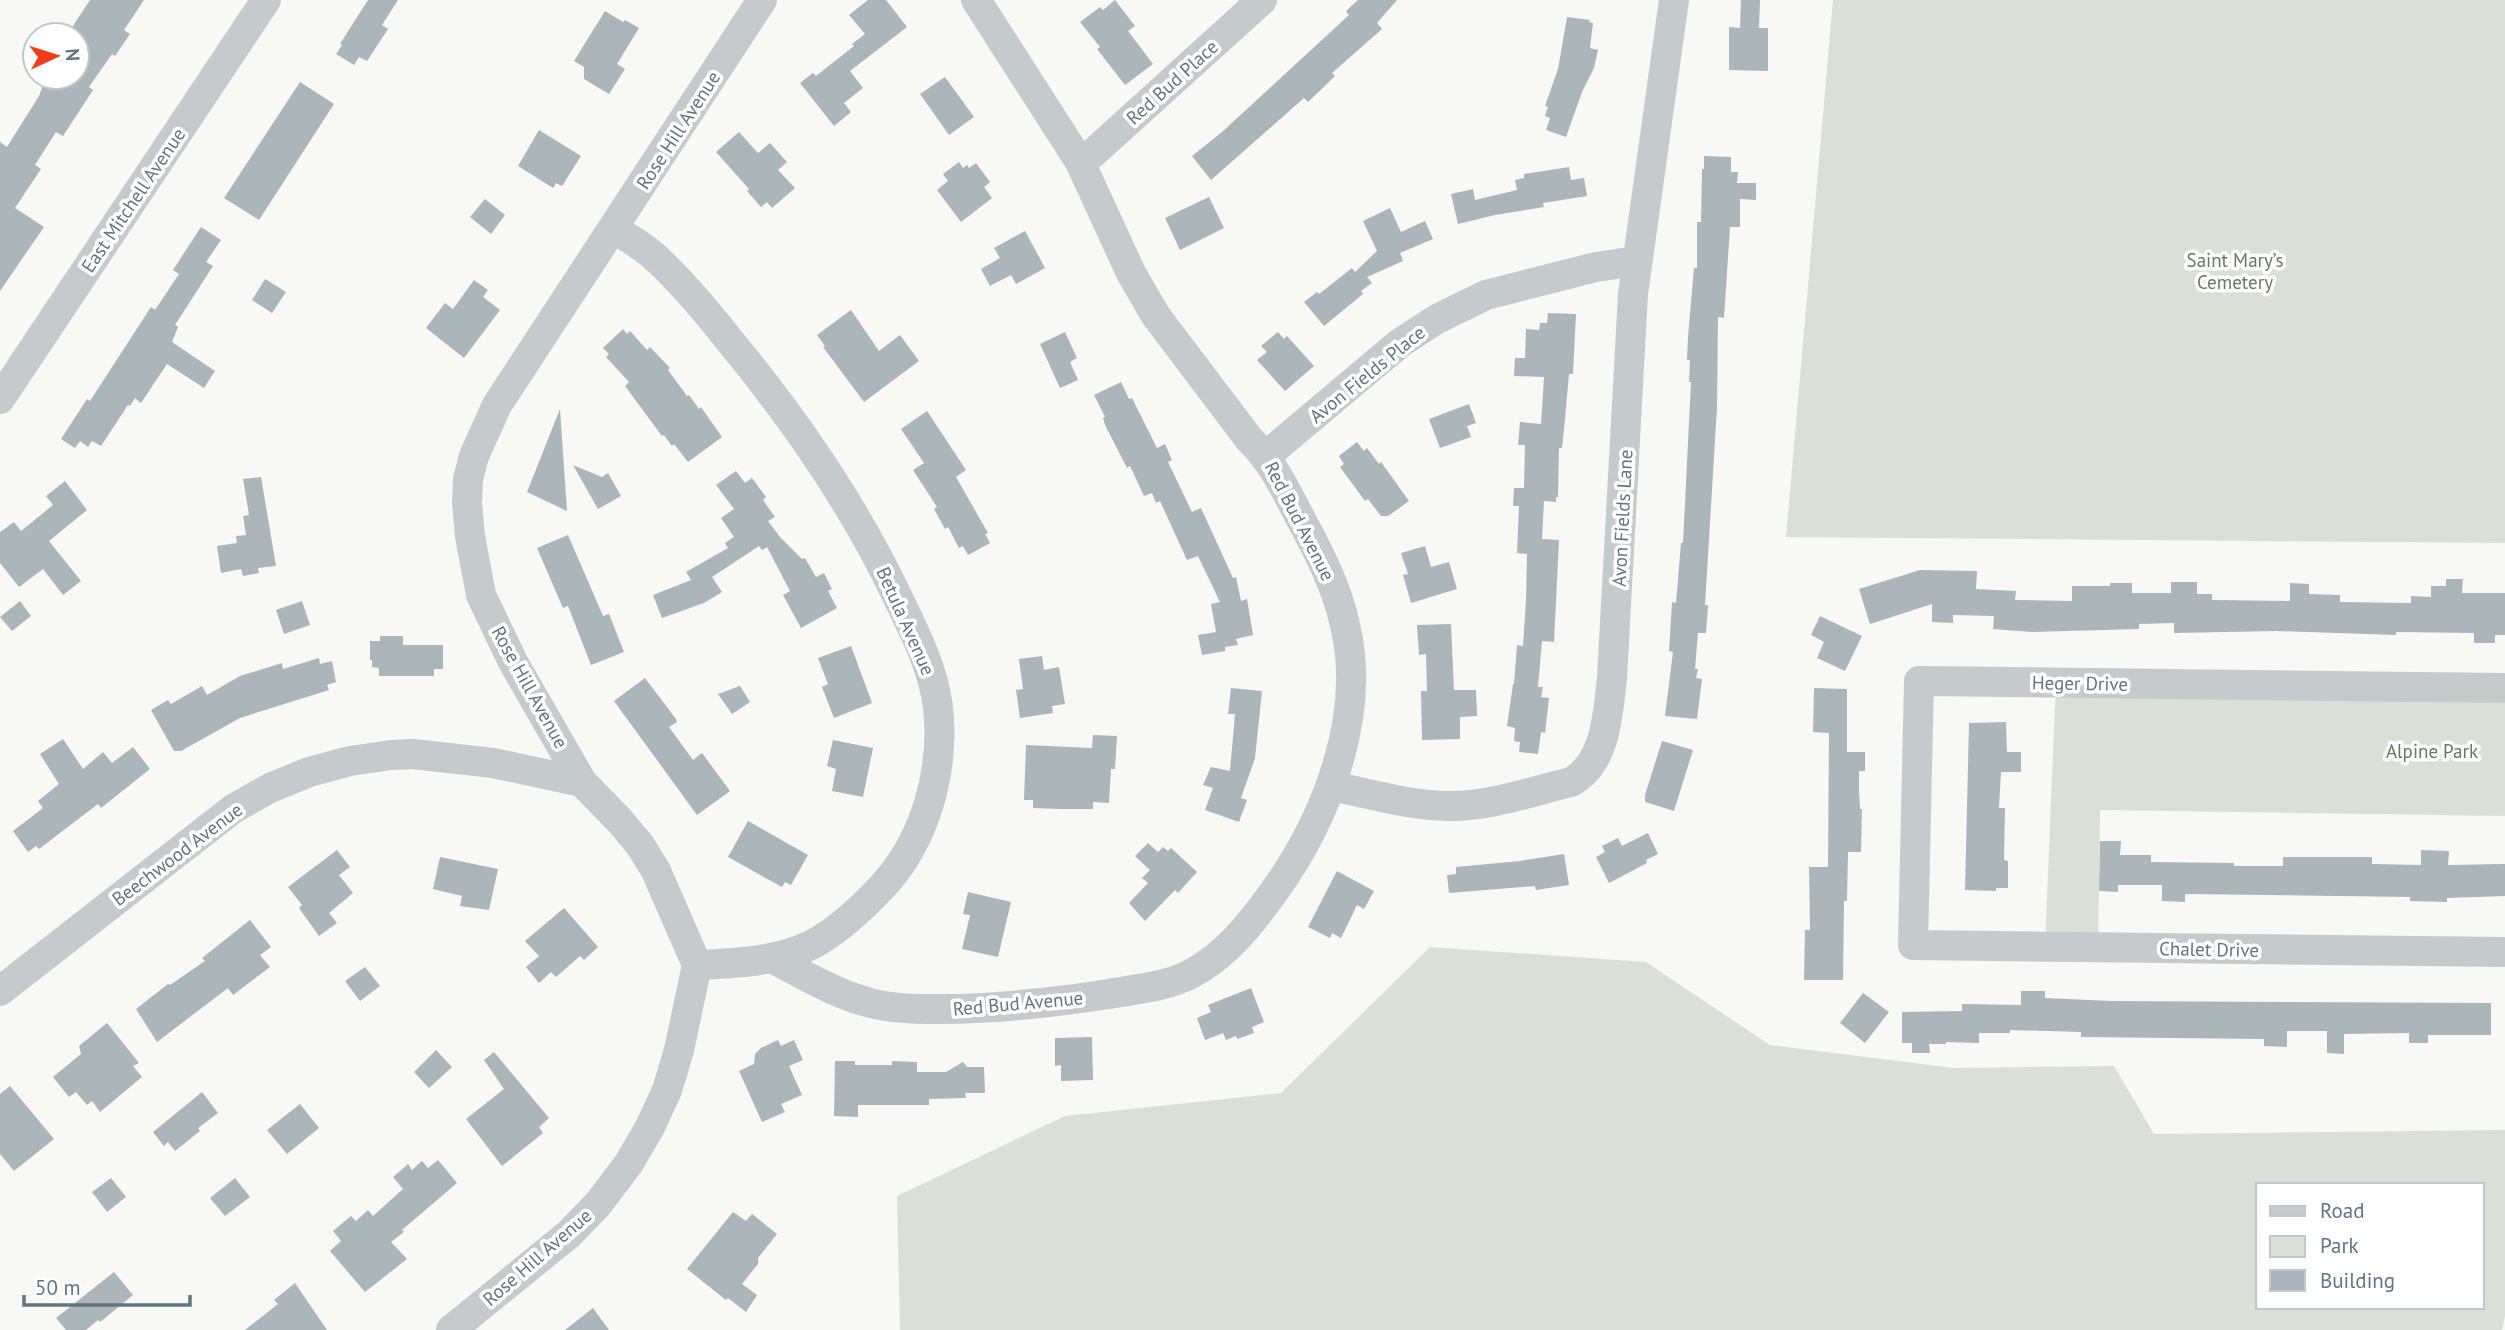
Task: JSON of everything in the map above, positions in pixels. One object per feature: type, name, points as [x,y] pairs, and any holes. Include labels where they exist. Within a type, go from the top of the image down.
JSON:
[{"type":"street","name":"East Mitchell Avenue","points":[[0,399],[266,0]]},
{"type":"street","name":"Rose Hill Avenue","points":[[451,1330],[569,1234],[598,1205],[629,1163],[667,1090],[679,1050],[697,965],[656,871],[621,821],[582,782],[513,662],[481,594],[470,536],[468,480],[474,456],[497,405],[762,0]]},
{"type":"street","name":"Red Bud Avenue","points":[[771,958],[836,991],[867,1003],[900,1008],[968,1010],[1067,1000],[1159,986],[1189,975],[1216,959],[1232,945],[1288,873],[1312,832],[1332,786],[1346,724],[1350,660],[1346,628],[1338,597],[1320,555],[1267,455],[1249,439],[1156,316],[1131,273],[1080,162],[976,0]]},
{"type":"street","name":"Red Bud Place","points":[[1080,162],[1092,155],[1262,0]]},
{"type":"street","name":"Avon Fields Lane","points":[[1332,786],[1424,805],[1455,806],[1486,803],[1571,782],[1583,775],[1593,764],[1607,721],[1612,678],[1636,261],[1646,213],[1674,0]]},
{"type":"street","name":"Betula Avenue","points":[[614,229],[656,257],[755,371],[804,436],[848,504],[887,574],[922,648],[932,677],[937,707],[937,769],[923,818],[905,855],[888,881],[862,908],[810,946],[771,958],[697,965]]},
{"type":"street","name":"Avon Fields Place","points":[[1267,455],[1400,344],[1437,319],[1486,295],[1596,267],[1636,261]]},
{"type":"street","name":"Heger Drive","points":[[1913,945],[1919,681],[2505,688]]},
{"type":"street","name":"Beechwood Avenue","points":[[0,991],[233,809],[270,788],[309,772],[350,761],[413,754],[493,763],[582,782]]},
{"type":"street","name":"Chalet Drive","points":[[1913,945],[2505,952]]},
{"type":"green space","name":"Saint Mary’s Cemetery","points":[[1833,0],[2505,0],[2505,543],[1786,537]]},
{"type":"green space","name":"Alpine Park","points":[[2056,682],[2505,688],[2505,816],[2100,810],[2098,947],[2045,947]]},
{"type":"green space","points":[[1430,947],[1646,962],[1770,1045],[1954,1068],[2114,1066],[2154,1134],[2505,1130],[2505,1316],[2502,1330],[900,1330],[897,1196],[1065,1116],[1281,1093]]},
{"type":"building","points":[[90,0],[144,0],[124,30],[130,34],[91,84],[91,21],[76,21]]},
{"type":"building","points":[[368,0],[398,0],[382,25],[388,29],[367,61],[359,57],[354,65],[336,54]]},
{"type":"building","points":[[868,0],[886,0],[907,27],[850,71],[863,88],[844,103],[851,112],[834,126],[800,83],[813,73],[816,76],[865,34],[849,15]]},
{"type":"building","points":[[1115,0],[1135,26],[1128,31],[1153,64],[1125,85],[1080,22]]},
{"type":"building","points":[[1358,0],[1397,0],[1377,23],[1382,29],[1332,73],[1335,76],[1308,102],[1304,98],[1211,180],[1192,156],[1222,132],[1349,15],[1346,11]]},
{"type":"building","points":[[1741,0],[1760,0],[1759,28],[1768,28],[1768,71],[1729,70],[1729,27],[1740,28]]},
{"type":"building","points":[[605,11],[639,28],[617,64],[625,69],[609,94],[584,79],[584,67],[574,61]]},
{"type":"building","points":[[1567,17],[1590,20],[1589,22],[1593,23],[1590,48],[1598,50],[1594,68],[1566,137],[1546,130],[1550,118],[1545,116],[1548,107],[1545,106],[1558,69]]},
{"type":"building","points":[[945,77],[974,117],[949,135],[920,94]]},
{"type":"building","points":[[300,82],[334,104],[259,220],[224,198]]},
{"type":"building","points":[[93,90],[63,136],[56,132],[35,165],[41,169],[15,208],[44,227],[0,291],[0,142],[7,147],[41,91]]},
{"type":"building","points":[[539,130],[581,156],[562,186],[556,183],[553,188],[518,166]]},
{"type":"building","points":[[739,132],[758,153],[770,143],[787,162],[778,170],[795,188],[772,208],[767,202],[761,207],[747,191],[749,189],[716,152]]},
{"type":"building","points":[[1704,156],[1731,157],[1731,172],[1738,172],[1737,183],[1756,183],[1756,200],[1740,199],[1740,227],[1730,227],[1724,318],[1718,317],[1717,407],[1705,605],[1708,605],[1706,633],[1698,633],[1695,669],[1698,669],[1696,678],[1702,679],[1697,719],[1665,716],[1673,652],[1669,651],[1672,602],[1676,603],[1683,543],[1691,382],[1690,360],[1687,360],[1688,337],[1694,268],[1697,268],[1697,222],[1701,222]]},
{"type":"building","points":[[959,162],[963,168],[967,165],[969,168],[976,163],[990,182],[984,187],[992,198],[961,222],[937,190],[948,181],[943,174]]},
{"type":"building","points":[[1569,167],[1571,180],[1584,178],[1587,196],[1543,203],[1544,207],[1458,224],[1451,194],[1473,189],[1475,200],[1517,190],[1515,180],[1524,178],[1524,174]]},
{"type":"building","points":[[1209,197],[1224,228],[1180,250],[1165,218]]},
{"type":"building","points":[[485,199],[505,215],[491,234],[470,217]]},
{"type":"building","points":[[1390,208],[1401,232],[1425,221],[1433,239],[1400,253],[1403,261],[1367,277],[1372,283],[1361,291],[1363,294],[1324,326],[1304,302],[1317,292],[1319,294],[1352,268],[1355,272],[1377,251],[1363,221]]},
{"type":"building","points":[[201,227],[221,240],[206,262],[213,266],[175,325],[178,327],[172,342],[215,371],[204,388],[167,364],[141,403],[135,398],[130,406],[128,405],[101,446],[92,441],[88,447],[80,441],[75,448],[61,439],[87,399],[90,401],[151,307],[155,310],[179,274],[173,270]]},
{"type":"building","points":[[1025,231],[1045,268],[1016,284],[1011,275],[990,286],[981,269],[1000,258],[994,248]]},
{"type":"building","points":[[265,279],[286,292],[272,313],[252,300]]},
{"type":"building","points":[[474,280],[488,290],[483,297],[500,310],[464,358],[426,328],[445,303],[453,309]]},
{"type":"building","points":[[851,310],[879,351],[900,335],[919,361],[864,402],[817,335]]},
{"type":"building","points":[[1548,313],[1576,314],[1573,374],[1569,374],[1562,448],[1559,448],[1558,497],[1556,502],[1544,501],[1542,539],[1559,540],[1554,642],[1542,641],[1538,687],[1543,687],[1541,697],[1549,698],[1545,733],[1541,732],[1538,754],[1519,752],[1520,742],[1514,741],[1515,728],[1507,726],[1517,645],[1523,646],[1526,600],[1527,554],[1517,553],[1519,506],[1513,506],[1514,488],[1524,488],[1525,445],[1518,445],[1520,422],[1541,424],[1544,377],[1514,376],[1515,358],[1525,358],[1526,329],[1539,330],[1540,323],[1547,323]]},
{"type":"building","points":[[623,329],[627,334],[630,331],[647,350],[650,347],[670,368],[668,370],[687,396],[689,395],[699,409],[701,407],[722,437],[688,462],[674,444],[672,446],[664,435],[662,436],[625,386],[629,382],[606,357],[609,354],[603,348]]},
{"type":"building","points":[[1065,332],[1077,358],[1070,362],[1078,380],[1060,388],[1040,344]]},
{"type":"building","points":[[1278,332],[1284,339],[1287,336],[1314,366],[1285,391],[1257,360],[1267,352],[1261,346]]},
{"type":"building","points":[[1121,382],[1157,448],[1165,444],[1172,460],[1168,462],[1192,512],[1201,508],[1233,578],[1236,577],[1241,601],[1247,599],[1253,635],[1236,639],[1238,645],[1225,647],[1225,651],[1202,655],[1198,635],[1216,632],[1211,604],[1220,602],[1198,556],[1187,560],[1160,501],[1156,503],[1152,493],[1144,496],[1130,466],[1127,468],[1105,425],[1105,417],[1094,395]]},
{"type":"building","points":[[1469,404],[1476,423],[1467,426],[1471,437],[1440,448],[1429,419]]},
{"type":"building","points":[[560,409],[567,511],[527,492]]},
{"type":"building","points":[[927,411],[966,470],[956,477],[988,533],[985,534],[990,543],[968,555],[963,546],[959,548],[948,527],[945,529],[934,509],[937,507],[913,470],[924,463],[901,429]]},
{"type":"building","points":[[1357,442],[1364,451],[1367,448],[1379,464],[1381,462],[1409,501],[1388,516],[1381,516],[1368,499],[1365,501],[1340,467],[1344,464],[1339,456]]},
{"type":"building","points":[[573,465],[602,477],[608,473],[621,496],[598,509]]},
{"type":"building","points":[[736,471],[745,483],[752,478],[766,497],[763,500],[775,517],[768,521],[780,537],[802,559],[805,558],[816,577],[824,573],[832,589],[828,591],[837,608],[801,628],[783,595],[790,591],[767,547],[762,550],[759,546],[712,577],[722,592],[704,603],[662,618],[653,595],[691,580],[686,572],[728,548],[725,543],[734,537],[721,518],[734,509],[716,485]]},
{"type":"building","points":[[261,477],[276,566],[258,568],[259,573],[243,576],[241,569],[221,573],[217,546],[237,543],[236,536],[246,535],[243,516],[249,515],[243,479]]},
{"type":"building","points":[[65,481],[87,510],[49,541],[81,581],[63,595],[43,569],[19,587],[0,563],[0,532],[14,522],[21,531],[53,505],[46,496]]},
{"type":"building","points":[[568,535],[603,616],[609,614],[624,652],[591,665],[568,606],[563,608],[537,548]]},
{"type":"building","points":[[1425,546],[1431,567],[1449,562],[1457,589],[1411,603],[1403,575],[1408,574],[1401,553]]},
{"type":"building","points":[[1920,570],[1977,571],[1976,589],[2016,591],[2015,600],[2072,601],[2072,586],[2132,583],[2132,593],[2171,593],[2171,582],[2197,582],[2197,594],[2212,594],[2212,600],[2290,601],[2290,583],[2309,584],[2309,594],[2340,595],[2340,602],[2411,603],[2411,596],[2431,597],[2431,586],[2446,586],[2446,579],[2463,579],[2462,593],[2505,593],[2505,635],[2495,635],[2495,643],[2474,643],[2474,633],[2174,633],[2174,623],[2139,624],[2139,629],[2032,632],[1993,629],[1994,616],[1953,615],[1953,623],[1932,622],[1932,604],[1870,624],[1859,589]]},
{"type":"building","points":[[20,601],[31,616],[12,631],[0,617]]},
{"type":"building","points":[[302,601],[310,625],[284,634],[276,610]]},
{"type":"building","points":[[1820,616],[1862,636],[1845,671],[1817,658],[1824,642],[1811,635]]},
{"type":"building","points":[[1451,624],[1454,690],[1476,690],[1477,716],[1460,717],[1460,739],[1422,740],[1421,691],[1427,691],[1426,654],[1419,655],[1417,625]]},
{"type":"building","points":[[380,636],[403,636],[403,645],[443,645],[443,669],[434,669],[434,676],[379,676],[379,668],[372,667],[370,660],[370,641],[380,641]]},
{"type":"building","points":[[851,646],[872,703],[834,718],[822,687],[828,684],[818,658]]},
{"type":"building","points":[[1042,656],[1044,670],[1059,667],[1065,704],[1052,706],[1053,713],[1020,718],[1016,690],[1023,689],[1019,659]]},
{"type":"building","points":[[319,658],[320,664],[332,661],[336,682],[327,685],[329,690],[240,718],[181,751],[174,751],[151,710],[168,700],[171,704],[202,686],[207,695],[240,676],[282,663],[283,669]]},
{"type":"building","points":[[645,678],[676,719],[677,722],[669,727],[693,760],[702,753],[730,791],[697,815],[614,701]]},
{"type":"building","points":[[740,686],[750,702],[732,714],[718,694]]},
{"type":"building","points":[[1231,688],[1262,691],[1255,758],[1241,798],[1247,800],[1239,822],[1205,810],[1213,788],[1203,785],[1211,767],[1230,771],[1235,714],[1228,714]]},
{"type":"building","points":[[1814,688],[1847,689],[1847,752],[1865,752],[1865,771],[1859,771],[1861,852],[1848,852],[1843,980],[1804,980],[1805,930],[1810,930],[1809,867],[1828,867],[1829,733],[1813,732]]},
{"type":"building","points":[[2006,722],[2007,752],[2021,752],[2021,772],[2001,772],[1999,808],[2005,808],[2004,860],[2008,861],[2008,888],[1996,888],[1996,891],[1965,890],[1969,723]]},
{"type":"building","points":[[1093,735],[1117,736],[1109,803],[1093,802],[1093,809],[1060,809],[1033,808],[1033,800],[1024,800],[1026,745],[1092,748]]},
{"type":"building","points":[[63,739],[83,769],[103,752],[112,763],[133,747],[150,769],[101,808],[98,804],[39,849],[36,846],[28,852],[13,831],[43,808],[38,801],[59,784],[40,754]]},
{"type":"building","points":[[833,740],[873,748],[863,797],[832,791],[836,769],[827,766]]},
{"type":"building","points":[[1662,741],[1693,750],[1674,811],[1645,802]]},
{"type":"building","points":[[748,821],[808,855],[791,885],[785,882],[782,887],[728,857]]},
{"type":"building","points":[[1648,833],[1658,854],[1646,860],[1647,863],[1609,883],[1596,857],[1605,852],[1602,846],[1618,838],[1622,846]]},
{"type":"building","points":[[2100,841],[2121,841],[2120,855],[2151,855],[2151,862],[2234,863],[2234,866],[2283,866],[2283,857],[2372,857],[2372,864],[2421,865],[2421,850],[2449,851],[2448,865],[2505,864],[2505,896],[2447,898],[2447,902],[2410,901],[2410,897],[2185,894],[2185,902],[2162,901],[2162,885],[2118,885],[2118,892],[2099,891]]},
{"type":"building","points":[[1148,843],[1158,852],[1163,847],[1168,851],[1171,848],[1197,872],[1178,893],[1175,890],[1145,921],[1129,903],[1148,883],[1142,878],[1150,870],[1135,856]]},
{"type":"building","points":[[337,850],[350,867],[339,875],[353,893],[329,913],[337,923],[319,936],[299,908],[302,905],[288,887]]},
{"type":"building","points":[[1564,854],[1569,885],[1536,890],[1535,886],[1449,893],[1447,875],[1456,874],[1456,867]]},
{"type":"building","points":[[440,857],[498,869],[489,910],[460,906],[462,896],[433,889]]},
{"type":"building","points":[[1337,871],[1374,891],[1364,909],[1357,905],[1341,938],[1332,933],[1330,938],[1308,927]]},
{"type":"building","points":[[968,892],[1011,902],[998,957],[962,949],[970,915],[963,914]]},
{"type":"building","points":[[564,908],[598,947],[584,960],[580,956],[556,977],[551,972],[539,983],[526,967],[539,956],[525,941]]},
{"type":"building","points":[[250,920],[271,947],[260,955],[270,967],[233,995],[228,988],[157,1042],[136,1009],[168,984],[205,961],[202,958]]},
{"type":"building","points":[[365,967],[380,986],[360,1001],[345,981]]},
{"type":"building","points":[[1251,988],[1264,1022],[1252,1027],[1254,1033],[1237,1039],[1236,1036],[1226,1040],[1223,1033],[1205,1040],[1197,1018],[1211,1012],[1208,1005]]},
{"type":"building","points":[[2021,991],[2045,991],[2045,998],[2112,1001],[2491,1003],[2491,1035],[2428,1035],[2428,1043],[2409,1043],[2409,1033],[2344,1034],[2344,1054],[2327,1053],[2327,1031],[2287,1031],[2287,1047],[2264,1046],[2264,1039],[2081,1037],[2081,1032],[2010,1030],[2010,1033],[1979,1033],[1979,1043],[1929,1044],[1930,1053],[1912,1053],[1912,1043],[1902,1043],[1902,1012],[1962,1011],[1962,1004],[2021,1005]]},
{"type":"building","points":[[1863,993],[1889,1012],[1865,1043],[1840,1023]]},
{"type":"building","points":[[107,1023],[139,1063],[133,1066],[142,1077],[100,1112],[92,1101],[87,1105],[76,1092],[69,1097],[53,1077],[81,1054],[79,1046]]},
{"type":"building","points":[[1092,1037],[1093,1080],[1061,1081],[1061,1065],[1055,1066],[1055,1038]]},
{"type":"building","points":[[778,1040],[781,1046],[794,1040],[803,1060],[789,1066],[802,1095],[781,1104],[785,1112],[762,1122],[739,1071],[754,1064],[755,1054],[761,1048]]},
{"type":"building","points":[[436,1050],[452,1067],[429,1088],[414,1072]]},
{"type":"building","points":[[494,1052],[549,1118],[539,1127],[543,1133],[502,1166],[466,1119],[504,1089],[484,1060]]},
{"type":"building","points":[[835,1061],[855,1061],[855,1065],[892,1065],[892,1061],[917,1062],[917,1072],[946,1072],[963,1062],[967,1067],[984,1067],[985,1093],[965,1093],[966,1098],[929,1099],[929,1105],[858,1105],[858,1117],[834,1116]]},
{"type":"building","points":[[10,1086],[54,1139],[14,1171],[0,1154],[0,1094]]},
{"type":"building","points":[[202,1092],[218,1113],[175,1151],[168,1142],[164,1146],[153,1132]]},
{"type":"building","points":[[300,1104],[319,1128],[287,1154],[267,1130]]},
{"type":"building","points":[[438,1160],[457,1183],[391,1242],[407,1259],[365,1292],[330,1251],[341,1241],[333,1231],[351,1216],[356,1221],[368,1210],[373,1216],[403,1189],[393,1177],[408,1164],[412,1170],[422,1161],[428,1168]]},
{"type":"building","points":[[111,1178],[126,1197],[107,1212],[92,1192]]},
{"type":"building","points":[[235,1178],[250,1197],[225,1216],[210,1198]]},
{"type":"building","points":[[733,1212],[746,1221],[752,1214],[777,1234],[742,1284],[757,1295],[746,1312],[687,1269]]},
{"type":"building","points":[[114,1272],[133,1295],[86,1330],[66,1330],[56,1318]]},
{"type":"building","points":[[295,1283],[327,1330],[245,1330],[278,1304],[274,1300]]},
{"type":"building","points":[[593,1308],[609,1330],[565,1330]]}]
